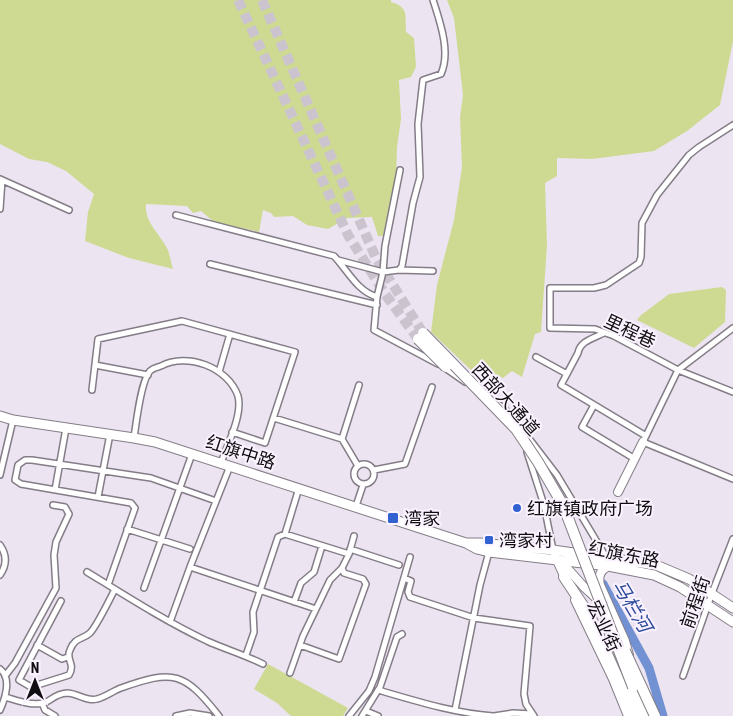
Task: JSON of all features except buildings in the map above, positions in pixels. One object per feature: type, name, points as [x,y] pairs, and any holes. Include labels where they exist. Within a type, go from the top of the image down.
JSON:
[{"type":"highway","name":"西部大通道","points":[[638,716],[559,507],[539,472],[512,432],[420,336],[516,429],[543,470],[563,505],[644,716]]},
{"type":"highway","points":[[564,577],[590,616],[630,705],[638,716]]},
{"type":"highway","points":[[608,608],[655,716]]},
{"type":"main road","name":"红旗中路","points":[[0,416],[13,420],[134,438],[192,454],[356,506],[477,549],[490,548],[558,556]]},
{"type":"main road","points":[[618,492],[645,439]]},
{"type":"main road","points":[[558,556],[580,583],[608,608]]},
{"type":"main road","name":"红旗东路","points":[[558,556],[643,562],[664,568],[689,579],[733,608]]},
{"type":"main road","name":"宏业街","points":[[558,556],[564,577],[613,679],[628,716]]},
{"type":"main road","name":"红旗东路","points":[[606,560],[654,575],[680,587],[733,622]]},
{"type":"main road","name":"宏业街","points":[[606,560],[599,576],[600,585],[608,608],[624,641],[649,716]]},
{"type":"street","points":[[399,270],[402,266],[413,203],[420,177],[418,124],[423,80],[441,74],[446,64],[442,29],[433,0]]},
{"type":"street","name":"里程巷","points":[[733,125],[699,146],[689,155],[657,195],[642,223],[641,257],[639,263],[606,285],[594,288],[550,288],[550,328],[595,329],[678,370],[733,392]]},
{"type":"street","points":[[400,170],[400,180],[385,246],[374,330],[437,363],[505,409],[557,475],[606,560]]},
{"type":"street","points":[[0,209],[1,180],[69,210]]},
{"type":"street","points":[[176,215],[334,256],[348,271],[356,285],[369,295],[377,298]]},
{"type":"street","points":[[338,260],[383,272],[399,270],[433,271]]},
{"type":"street","points":[[210,264],[377,305]]},
{"type":"street","points":[[92,390],[98,339],[182,321],[295,352],[265,443],[232,432]]},
{"type":"street","points":[[645,439],[678,370],[733,328]]},
{"type":"street","points":[[604,333],[585,342],[579,348],[560,385],[645,439],[733,479]]},
{"type":"street","points":[[219,372],[230,334]]},
{"type":"street","points":[[536,357],[566,374]]},
{"type":"street","points":[[134,438],[144,383],[150,371],[167,362],[186,360],[207,365],[219,372],[238,396],[238,414],[216,501],[170,622]]},
{"type":"street","points":[[95,365],[148,375]]},
{"type":"street","points":[[342,439],[360,385]]},
{"type":"street","points":[[374,470],[404,464],[432,387]]},
{"type":"street","points":[[594,405],[582,428],[635,459]]},
{"type":"street","points":[[274,418],[342,439],[358,466]]},
{"type":"street","points":[[0,475],[13,420]]},
{"type":"street","points":[[520,427],[558,556]]},
{"type":"street","points":[[55,490],[66,428]]},
{"type":"street","points":[[98,497],[110,434]]},
{"type":"street","points":[[144,588],[192,454]]},
{"type":"street","points":[[108,585],[134,508],[131,503],[21,484],[15,480],[18,465],[25,460],[150,478],[216,501]]},
{"type":"street","points":[[356,506],[363,485],[374,477],[374,470],[367,464],[358,466]]},
{"type":"street","points":[[358,466],[354,475],[357,482],[363,485]]},
{"type":"street","points":[[284,534],[299,488]]},
{"type":"street","points":[[5,676],[15,663],[56,588],[54,555],[56,542],[69,514],[65,507],[53,504]]},
{"type":"street","points":[[128,529],[190,549]]},
{"type":"street","points":[[246,655],[254,632],[253,612],[278,537],[284,534],[322,546],[349,551],[399,565]]},
{"type":"street","points":[[290,673],[316,609],[330,580],[342,568],[354,536]]},
{"type":"street","name":"前程街","points":[[683,676],[733,539]]},
{"type":"street","points":[[0,545],[5,556],[5,563],[0,575]]},
{"type":"street","points":[[294,602],[301,582],[314,572],[322,546]]},
{"type":"street","points":[[456,710],[490,548]]},
{"type":"street","points":[[349,716],[369,691],[375,677],[410,557]]},
{"type":"street","points":[[190,567],[316,609]]},
{"type":"street","points":[[300,646],[339,659],[366,584],[363,578],[344,573],[342,568]]},
{"type":"street","points":[[87,572],[170,622],[208,641],[246,655],[263,664]]},
{"type":"street","points":[[404,578],[411,581],[408,592],[410,597],[474,618],[530,626],[524,694],[526,704],[533,715]]},
{"type":"street","points":[[61,600],[19,680],[31,687],[69,675],[72,665],[68,657],[69,651],[76,640],[90,634],[115,589]]},
{"type":"street","points":[[362,716],[378,690],[397,637],[402,634]]},
{"type":"street","points":[[37,645],[62,659],[68,657]]},
{"type":"street","points":[[0,669],[4,672],[7,687],[0,710]]},
{"type":"street","points":[[5,697],[32,703],[42,703],[55,695],[69,693],[95,700],[157,676],[177,678],[193,686],[220,716]]},
{"type":"street","points":[[378,690],[418,702],[475,715],[494,716],[518,712],[533,715]]},
{"type":"street","points":[[42,703],[45,710],[55,716]]},
{"type":"street","points":[[366,711],[378,716]]},
{"type":"street","points":[[176,716],[190,713],[209,716]]},
{"type":"green space","points":[[0,0],[391,0],[391,2],[401,6],[406,16],[406,32],[414,38],[416,67],[411,77],[399,80],[401,119],[397,147],[396,180],[383,236],[378,236],[372,217],[347,218],[328,229],[307,225],[293,216],[274,217],[271,213],[263,210],[259,232],[214,222],[201,211],[193,213],[187,206],[146,204],[150,223],[168,250],[173,269],[129,258],[85,241],[88,212],[94,194],[66,171],[47,162],[29,159],[0,144]]},
{"type":"green space","points":[[447,0],[733,0],[733,41],[720,105],[687,131],[654,151],[592,159],[557,158],[557,176],[545,183],[547,245],[541,332],[535,334],[522,377],[512,371],[503,378],[488,371],[471,370],[431,332],[437,285],[454,220],[462,167],[460,117],[463,95],[454,18]]},
{"type":"green space","points":[[722,287],[726,290],[725,322],[694,348],[637,320],[669,294]]},
{"type":"green space","points":[[268,664],[348,708],[343,716],[291,716],[277,703],[254,689]]},
{"type":"waterway","name":"马栏河","points":[[597,581],[603,584],[649,668],[663,716]]},
{"type":"tunnel","points":[[238,0],[348,235],[385,294],[418,339]]},
{"type":"tunnel","points":[[262,0],[376,258],[423,333]]},
{"type":"place","name":"红旗镇政府广场","points":[[517,508]]},
{"type":"place","name":"湾家","points":[[393,518]]},
{"type":"place","name":"湾家村","points":[[489,540]]}]
